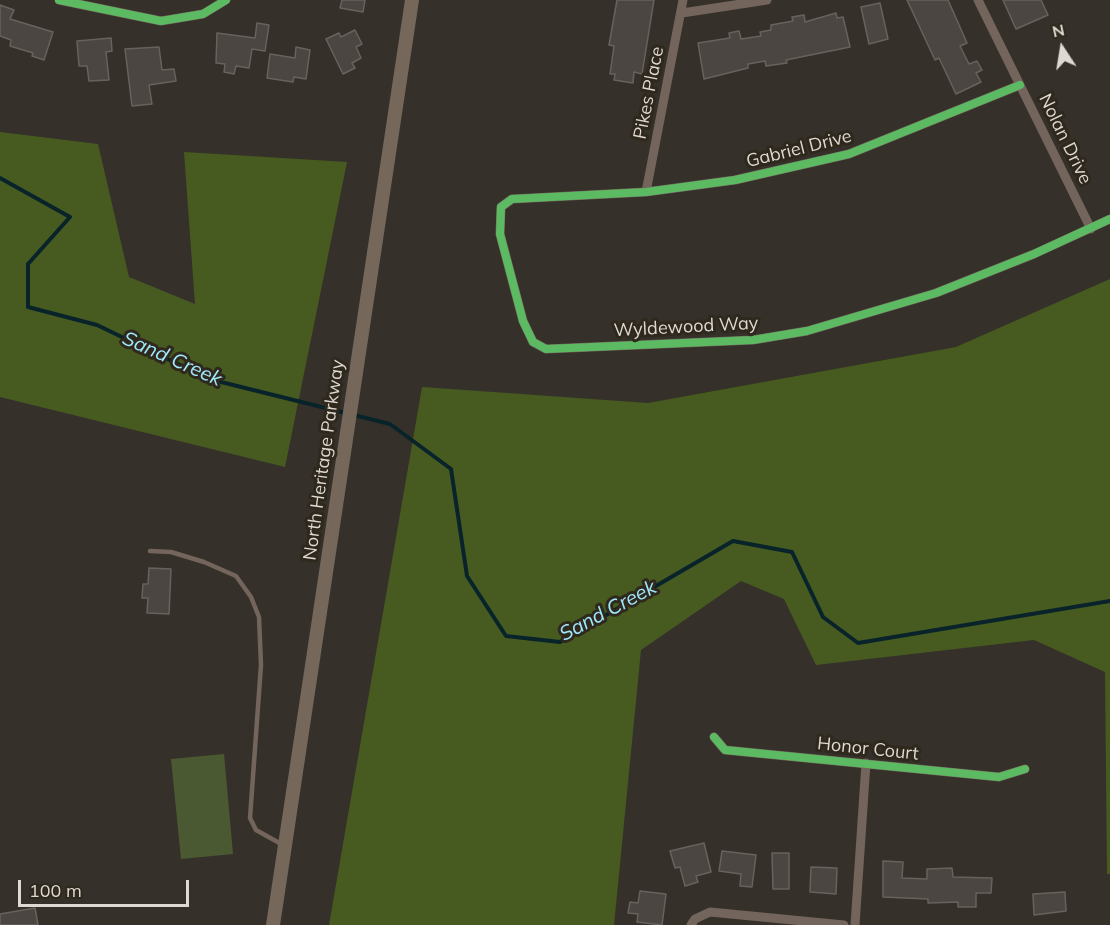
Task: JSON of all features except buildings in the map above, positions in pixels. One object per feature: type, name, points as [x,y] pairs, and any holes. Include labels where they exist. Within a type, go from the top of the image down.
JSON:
[{"type":"main road","name":"North Heritage Parkway","points":[[273,925],[412,0]]},
{"type":"street","points":[[59,0],[161,21],[203,14],[226,0]]},
{"type":"street","name":"Pikes Place","points":[[646,192],[683,0]]},
{"type":"street","points":[[682,14],[767,0]]},
{"type":"street","name":"Nolan Drive","points":[[978,0],[1091,229]]},
{"type":"street","name":"Gabriel Drive","points":[[646,192],[735,180],[849,154],[1020,85]]},
{"type":"street","name":"Wyldewood Way","points":[[646,192],[512,198],[501,207],[500,234],[509,276],[523,321],[533,342],[546,349],[674,345],[753,340],[807,331],[936,292],[1091,229],[1110,219]]},
{"type":"street","name":"Honor Court","points":[[714,737],[725,750],[999,777],[1025,769]]},
{"type":"street","points":[[855,925],[866,764]]},
{"type":"street","points":[[693,922],[710,912],[844,925]]},
{"type":"lane","points":[[150,551],[171,552],[204,562],[236,576],[251,597],[259,617],[261,664],[250,818],[256,830],[285,846]]},
{"type":"green space","points":[[0,132],[98,144],[129,277],[195,304],[184,152],[347,162],[285,467],[0,397]]},
{"type":"green space","points":[[1110,279],[1110,874],[1107,874],[1105,672],[1034,640],[816,665],[784,599],[741,581],[641,650],[614,925],[329,925],[422,387],[648,403],[956,347]]},
{"type":"green space","points":[[224,754],[233,854],[181,859],[171,759]]},
{"type":"waterway","name":"Sand Creek","points":[[0,178],[70,217],[28,264],[28,307],[97,325],[209,379],[390,424],[451,469],[467,576],[506,636],[560,642],[733,541],[792,552],[823,617],[858,643],[1110,601]]},
{"type":"cycle path","points":[[59,0],[161,21],[203,14],[226,0]]},
{"type":"cycle path","points":[[1020,85],[849,154],[735,180],[646,192],[512,199],[501,207],[500,234],[523,321],[533,342],[546,349],[753,340],[807,331],[936,293],[1034,254],[1110,219]]},
{"type":"cycle path","points":[[714,737],[725,750],[999,777],[1025,769]]}]
